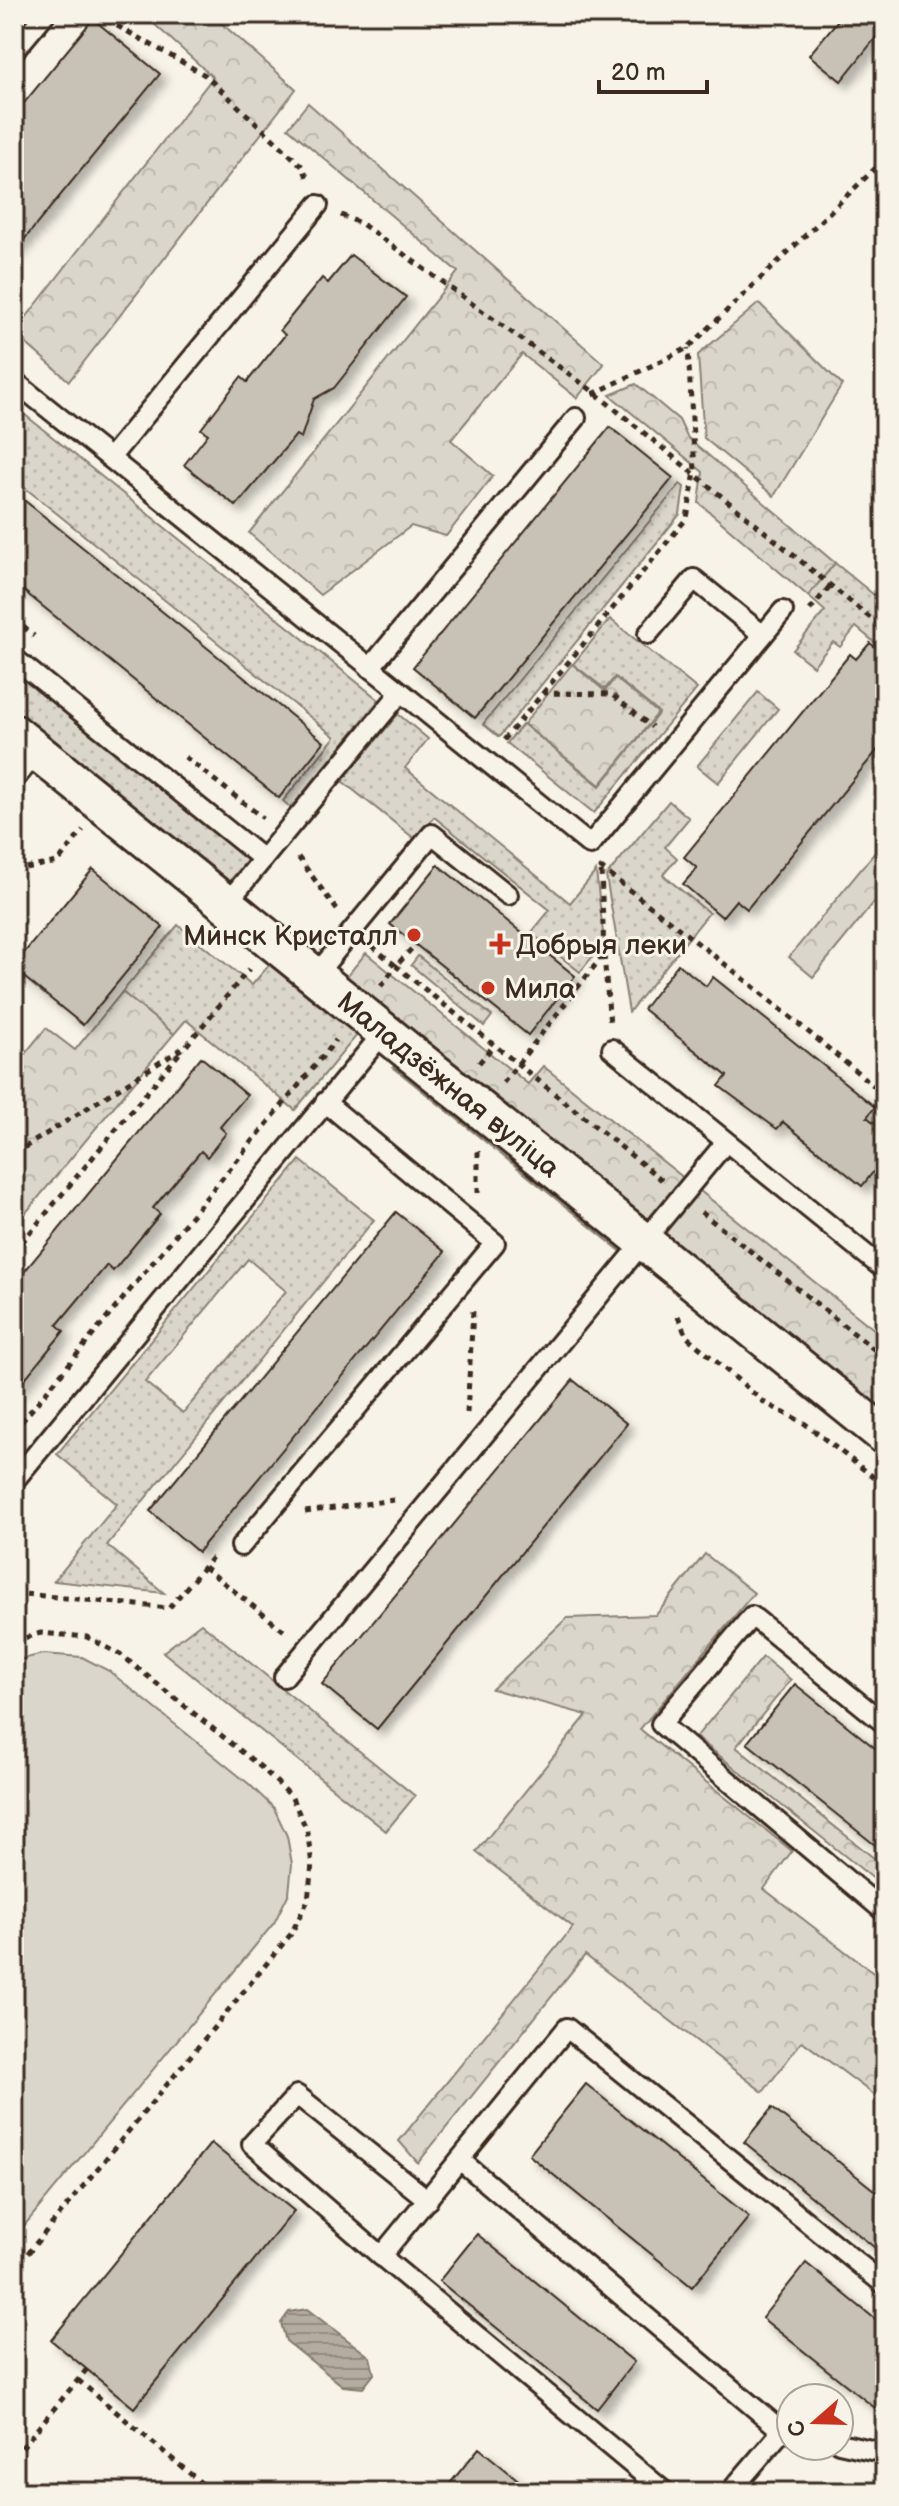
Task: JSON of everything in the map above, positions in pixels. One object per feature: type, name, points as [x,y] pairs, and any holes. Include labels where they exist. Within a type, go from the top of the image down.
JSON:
[{"type":"street","name":"Маладзёжная вуліца","points":[[26,743],[885,1436]]},
{"type":"lane","points":[[14,51],[45,14]]},
{"type":"lane","points":[[110,458],[318,205]]},
{"type":"lane","points":[[14,381],[590,845],[783,611]]},
{"type":"lane","points":[[370,668],[576,418]]},
{"type":"lane","points":[[648,634],[694,579],[763,635]]},
{"type":"lane","points":[[14,658],[263,859]]},
{"type":"lane","points":[[226,904],[401,692]]},
{"type":"lane","points":[[14,780],[26,743]]},
{"type":"lane","points":[[315,976],[432,834],[508,895]]},
{"type":"lane","points":[[14,1481],[325,1102],[372,1022]]},
{"type":"lane","points":[[612,1049],[885,1270]]},
{"type":"lane","points":[[241,1546],[495,1243],[325,1102]]},
{"type":"lane","points":[[284,1677],[726,1142]]},
{"type":"lane","points":[[885,1724],[752,1616],[661,1724],[885,1912]]},
{"type":"lane","points":[[381,2256],[567,2028],[885,2285]]},
{"type":"lane","points":[[428,2200],[297,2095],[252,2144],[381,2256],[665,2492]]},
{"type":"lane","points":[[460,2160],[775,2423]]},
{"type":"lane","points":[[730,2492],[775,2444]]},
{"type":"lane","points":[[855,2446],[885,2453]]},
{"type":"path","points":[[96,14],[205,75],[303,167],[318,205],[362,224],[594,392],[885,630]]},
{"type":"path","points":[[576,418],[594,392],[688,348],[885,159]]},
{"type":"path","points":[[486,761],[687,518],[695,472],[688,348]]},
{"type":"path","points":[[543,693],[611,694],[673,744]]},
{"type":"path","points":[[590,845],[601,868],[612,1049]]},
{"type":"path","points":[[601,868],[744,979],[885,1095]]},
{"type":"path","points":[[518,1065],[604,954]]},
{"type":"path","points":[[14,1252],[255,961]]},
{"type":"path","points":[[14,1431],[372,1022],[396,966],[885,1358]]},
{"type":"path","points":[[14,1154],[186,1046]]},
{"type":"path","points":[[14,1593],[169,1608],[204,1567],[306,1649]]},
{"type":"path","points":[[14,1641],[41,1633],[87,1637],[120,1654],[262,1768],[291,1796],[307,1830],[312,1864],[308,1900],[291,1934],[14,2270]]},
{"type":"path","points":[[14,2457],[87,2369]]},
{"type":"path","points":[[78,2380],[212,2492]]},
{"type":"green space","points":[[143,14],[211,14],[296,89],[69,381],[14,333],[213,77]]},
{"type":"green space","points":[[308,103],[604,364],[577,398],[522,354],[451,440],[493,476],[446,536],[411,526],[320,595],[249,533],[458,272],[288,128]]},
{"type":"green space","points":[[759,303],[842,385],[774,496],[704,438],[698,355]]},
{"type":"green space","points":[[636,384],[679,420],[687,437],[835,563],[808,596],[699,503],[703,472],[610,395]]},
{"type":"green space","points":[[14,406],[379,700],[291,808],[283,801],[335,737],[14,479]]},
{"type":"green space","points":[[680,484],[684,487],[680,514],[499,737],[483,724]]},
{"type":"green space","points":[[835,563],[885,604],[885,651],[856,627],[840,647],[833,642],[813,666],[793,650],[825,611],[808,596]]},
{"type":"green space","points":[[610,619],[697,689],[594,813],[507,743],[523,724],[600,786],[659,713],[615,677],[605,689],[573,664]]},
{"type":"green space","points":[[572,664],[605,691],[615,678],[658,713],[600,785],[524,724]]},
{"type":"green space","points":[[14,670],[249,858],[224,888],[14,715]]},
{"type":"green space","points":[[758,692],[778,709],[718,783],[697,766]]},
{"type":"green space","points":[[398,714],[428,739],[405,768],[570,903],[596,871],[604,942],[580,972],[531,933],[550,910],[434,817],[415,839],[342,781]]},
{"type":"green space","points":[[669,801],[689,818],[665,847],[677,858],[663,875],[709,913],[629,1012],[606,876]]},
{"type":"green space","points":[[885,840],[885,889],[813,977],[789,957]]},
{"type":"green space","points":[[178,925],[252,985],[275,958],[362,1029],[295,1110],[186,1020],[174,1034],[122,992]]},
{"type":"green space","points":[[366,953],[528,1084],[543,1066],[885,1338],[885,1421],[341,983]]},
{"type":"green space","points":[[418,956],[492,1016],[484,1026],[411,965]]},
{"type":"green space","points":[[122,992],[174,1034],[14,1227],[14,1067],[46,1028],[75,1050]]},
{"type":"green space","points":[[399,1059],[630,1245],[623,1253],[393,1067]]},
{"type":"green space","points":[[300,1160],[374,1220],[107,1545],[164,1593],[54,1581],[117,1504],[57,1454]],"holes":[[[248,1259],[286,1291],[183,1413],[145,1382]]]},
{"type":"green space","points":[[705,1554],[754,1593],[640,1729],[792,1851],[764,1889],[885,1982],[885,2103],[802,2041],[763,2092],[585,1955],[418,2163],[399,2141],[573,1927],[476,1852],[587,1715],[492,1689],[567,1618],[656,1615]]},
{"type":"green space","points":[[201,1623],[415,1796],[386,1831],[163,1652]]},
{"type":"green space","points":[[43,1654],[82,1657],[109,1671],[249,1784],[274,1808],[287,1836],[292,1864],[289,1893],[274,1923],[14,2238],[14,1661]]},
{"type":"green space","points":[[763,1657],[791,1680],[736,1747],[885,1867],[885,1888],[696,1737]]},
{"type":"shaded area","points":[[307,2309],[370,2357],[374,2374],[363,2388],[343,2386],[286,2341],[281,2323],[289,2312]]},
{"type":"building","points":[[843,14],[885,14],[885,26],[841,81],[809,55]]},
{"type":"building","points":[[93,19],[160,74],[14,252],[14,115]]},
{"type":"building","points":[[351,255],[406,297],[334,388],[314,399],[301,438],[296,435],[236,506],[184,465],[208,434],[201,429],[241,377],[247,382],[285,335],[280,330],[322,278],[328,283]]},
{"type":"building","points":[[610,427],[673,478],[475,718],[413,667]]},
{"type":"building","points":[[14,492],[324,742],[279,798],[14,583]]},
{"type":"building","points":[[870,643],[885,655],[885,741],[747,909],[736,900],[722,917],[683,884],[697,868],[684,857],[850,654],[856,659]]},
{"type":"building","points":[[438,865],[575,976],[528,1035],[390,924]]},
{"type":"building","points":[[93,869],[163,927],[83,1025],[14,969],[14,965]]},
{"type":"building","points":[[678,964],[706,986],[713,977],[875,1107],[867,1117],[885,1131],[885,1157],[862,1186],[783,1122],[777,1129],[719,1086],[727,1076],[643,1009]]},
{"type":"building","points":[[201,1057],[247,1095],[220,1127],[226,1133],[207,1157],[201,1151],[153,1208],[160,1214],[113,1271],[107,1265],[57,1325],[64,1331],[14,1392],[14,1284]]},
{"type":"building","points":[[396,1212],[445,1252],[198,1552],[150,1511]]},
{"type":"building","points":[[573,1380],[627,1424],[377,1729],[322,1684]]},
{"type":"building","points":[[795,1684],[885,1756],[885,1853],[747,1743]]},
{"type":"building","points":[[586,2084],[749,2217],[692,2287],[529,2155]]},
{"type":"building","points":[[772,2108],[885,2199],[885,2256],[744,2142]]},
{"type":"building","points":[[211,2143],[294,2211],[134,2408],[51,2340]]},
{"type":"building","points":[[477,2234],[634,2362],[597,2409],[439,2281]]},
{"type":"building","points":[[806,2263],[885,2327],[885,2416],[855,2392],[855,2382],[842,2382],[762,2318]]},
{"type":"building","points":[[479,2448],[533,2492],[443,2492]]},
{"type":"place","name":"Минск Кристалл","points":[[414,935]]},
{"type":"place","name":"Добрыя леки","points":[[500,944]]},
{"type":"place","name":"Мила","points":[[488,988]]}]
